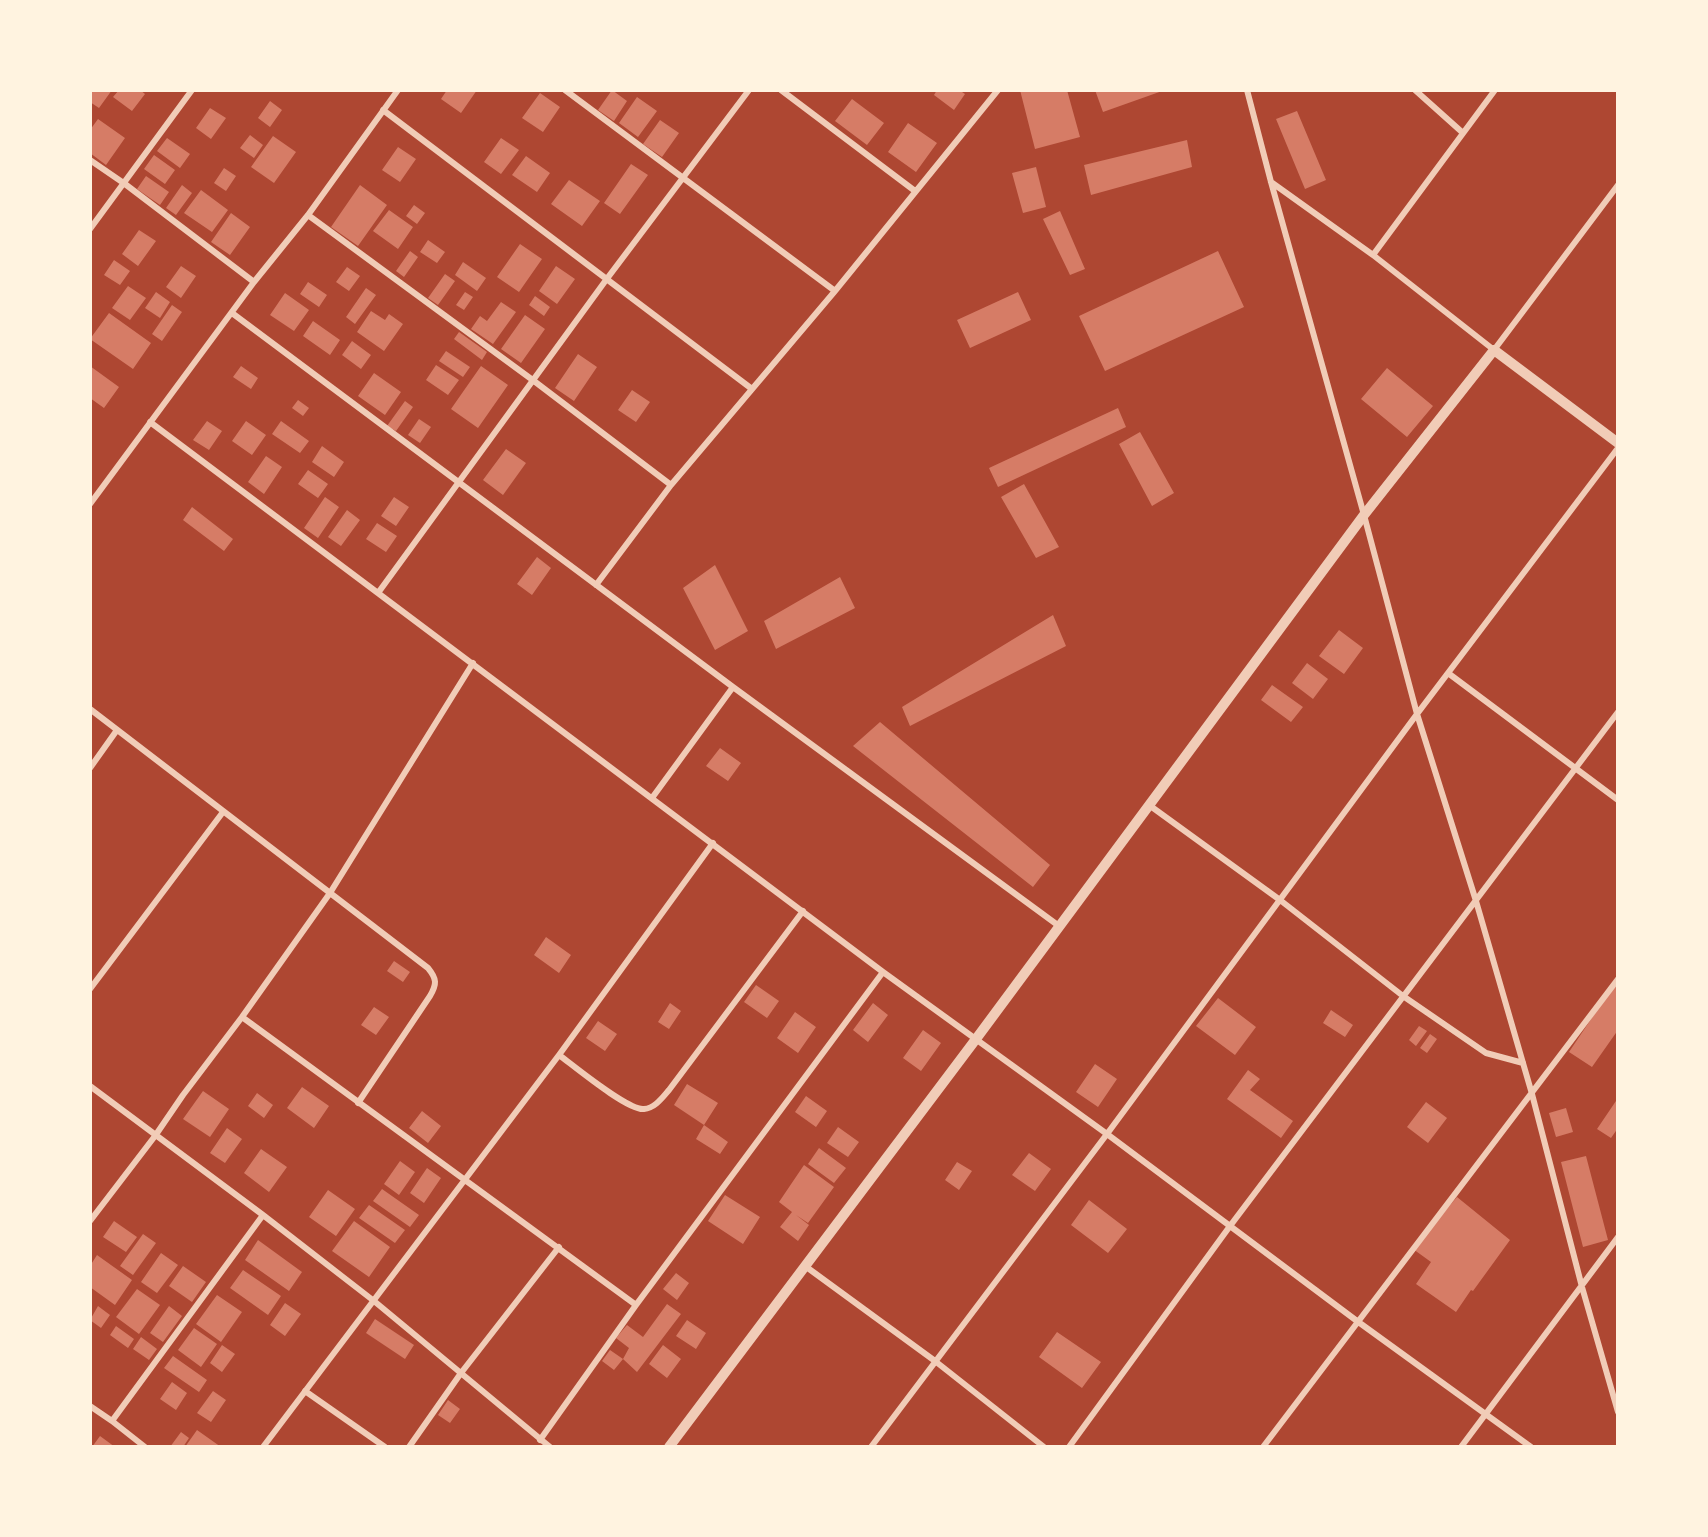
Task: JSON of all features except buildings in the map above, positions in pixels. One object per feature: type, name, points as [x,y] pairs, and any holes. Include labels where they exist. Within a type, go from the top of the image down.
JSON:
[{"type":"street","points":[[90,229],[192,90]]},
{"type":"street","points":[[90,504],[254,282],[308,215],[398,90]]},
{"type":"street","points":[[565,90],[835,291]]},
{"type":"street","points":[[378,593],[606,280],[749,90]]},
{"type":"street","points":[[781,90],[915,191]]},
{"type":"street","points":[[596,585],[671,485],[835,291],[998,90]]},
{"type":"street","points":[[1248,90],[1271,182],[1417,714],[1476,901],[1532,1094],[1582,1287],[1618,1412]]},
{"type":"street","points":[[1415,90],[1463,133]]},
{"type":"street","points":[[1373,255],[1495,90]]},
{"type":"street","points":[[383,110],[752,389]]},
{"type":"street","points":[[90,160],[254,282]]},
{"type":"street","points":[[1271,182],[1373,255],[1618,443]]},
{"type":"street","points":[[669,1447],[1364,515],[1494,350],[1618,185]]},
{"type":"street","points":[[308,215],[671,485]]},
{"type":"street","points":[[232,313],[732,687],[1059,926]]},
{"type":"street","points":[[150,422],[883,972],[1531,1447]]},
{"type":"street","points":[[871,1447],[1618,448]]},
{"type":"street","points":[[90,1221],[155,1136],[330,893],[472,663]]},
{"type":"street","points":[[1448,673],[1618,800]]},
{"type":"street","points":[[652,798],[732,687]]},
{"type":"street","points":[[90,709],[428,968],[437,981],[430,996],[358,1103]]},
{"type":"street","points":[[1069,1447],[1230,1226],[1618,712]]},
{"type":"street","points":[[90,768],[117,730]]},
{"type":"street","points":[[1149,805],[1280,900],[1403,996],[1486,1053],[1523,1063]]},
{"type":"street","points":[[90,989],[223,812]]},
{"type":"street","points":[[263,1447],[559,1055],[713,843]]},
{"type":"street","points":[[559,1055],[624,1102],[637,1109],[653,1106],[669,1090],[803,911]]},
{"type":"street","points":[[540,1440],[636,1305],[883,972]]},
{"type":"street","points":[[1263,1447],[1618,979]]},
{"type":"street","points":[[242,1017],[636,1305]]},
{"type":"street","points":[[90,1086],[374,1301],[550,1447]]},
{"type":"street","points":[[112,1421],[263,1215]]},
{"type":"street","points":[[1461,1447],[1618,1237]]},
{"type":"street","points":[[409,1447],[461,1373],[559,1247]]},
{"type":"street","points":[[806,1266],[935,1361],[1044,1447]]},
{"type":"street","points":[[304,1391],[385,1447]]},
{"type":"street","points":[[90,1406],[145,1447]]},
{"type":"shaded area","points":[[90,90],[1618,90],[1618,1447],[90,1447]]}]
